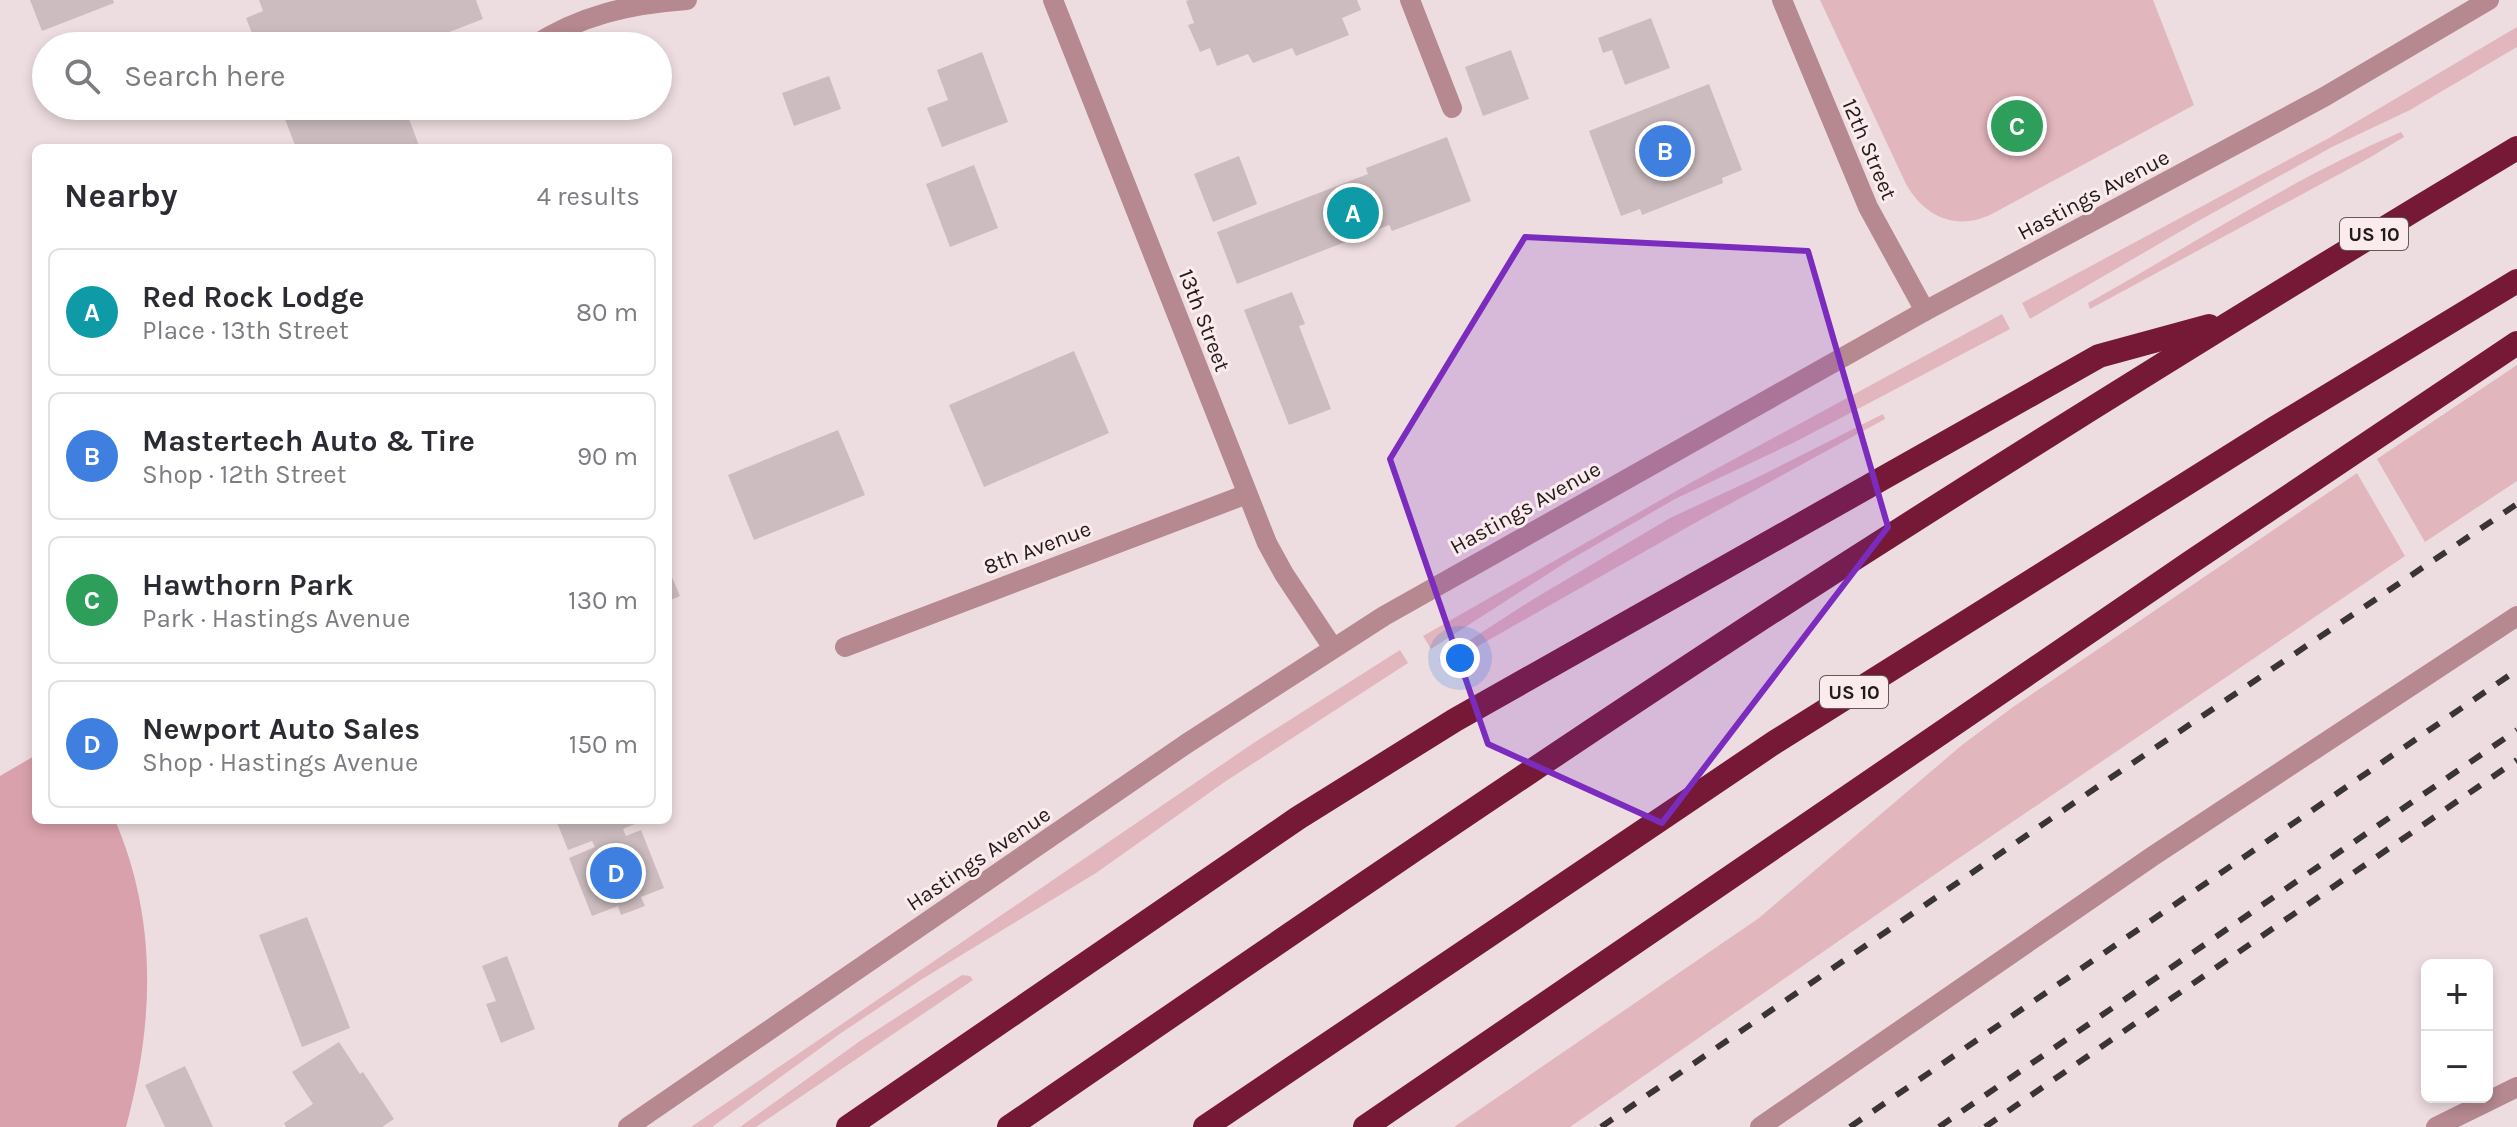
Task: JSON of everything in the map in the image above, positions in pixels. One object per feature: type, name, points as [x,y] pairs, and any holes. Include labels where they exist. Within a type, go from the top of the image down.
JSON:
[{"type":"highway","name":"US 10","points":[[1009,1127],[1530,772],[1754,624],[2231,320],[2517,148]]},
{"type":"highway","name":"US 10","points":[[1205,1127],[1775,742],[2262,436],[2517,281]]},
{"type":"highway","points":[[848,1127],[1298,818],[1455,720],[2099,356],[2231,320]]},
{"type":"highway","points":[[1365,1127],[2217,544],[2517,343]]},
{"type":"street","points":[[555,32],[624,7],[687,0]]},
{"type":"street","name":"13th Street","points":[[1053,0],[1247,494],[1277,563],[1333,648]]},
{"type":"street","points":[[1410,0],[1452,108]]},
{"type":"street","name":"12th Street","points":[[1782,0],[1868,207],[1925,311]]},
{"type":"street","name":"Hastings Avenue","points":[[628,1127],[1186,744],[1448,577],[1925,311],[2324,97],[2489,0]]},
{"type":"street","name":"8th Avenue","points":[[845,647],[1247,494]]},
{"type":"street","points":[[1760,1127],[2153,856],[2517,616]]},
{"type":"street","points":[[2436,1127],[2517,1087]]},
{"type":"highlighted area","points":[[1525,237],[1808,251],[1888,527],[1662,823],[1488,744],[1390,459]]},
{"type":"shaded area","points":[[1820,0],[2153,0],[2194,105],[1990,215],[1965,221],[1942,218],[1922,205],[1906,184]]},
{"type":"shaded area","points":[[2517,27],[2517,47],[2410,110],[2332,147],[2200,220],[2030,319],[2022,303],[2329,138]]},
{"type":"shaded area","points":[[2401,132],[2404,137],[2369,158],[2090,309],[2088,303],[2242,213],[2320,170]]},
{"type":"shaded area","points":[[2002,314],[2010,329],[1795,442],[1675,499],[1568,561],[1431,649],[1423,636],[1692,482]]},
{"type":"shaded area","points":[[2517,365],[2517,481],[2425,542],[2377,459]]},
{"type":"shaded area","points":[[1883,414],[1885,419],[1443,666],[1439,660],[1532,600],[1670,518]]},
{"type":"shaded area","points":[[2357,473],[2405,556],[1937,873],[1570,1127],[1454,1127],[1759,918],[1962,745],[2013,707]]},
{"type":"shaded area","points":[[1400,650],[1408,663],[1226,781],[1096,873],[919,981],[841,1033],[712,1127],[691,1127],[1255,742]]},
{"type":"shaded area","points":[[32,757],[32,824],[116,824],[129,858],[145,934],[147,972],[142,1049],[126,1127],[0,1127],[0,776]]},
{"type":"shaded area","points":[[962,975],[970,976],[973,980],[756,1127],[740,1127],[860,1041]]},
{"type":"building","points":[[30,0],[113,0],[114,3],[42,31]]},
{"type":"building","points":[[259,0],[476,0],[483,19],[449,32],[252,32],[246,18],[263,11]]},
{"type":"building","points":[[1357,0],[1361,10],[1342,18],[1349,35],[1296,56],[1292,48],[1253,63],[1248,54],[1217,66],[1210,48],[1200,52],[1188,25],[1194,23],[1186,1]]},
{"type":"building","points":[[1651,18],[1670,68],[1625,85],[1612,50],[1603,53],[1598,38]]},
{"type":"building","points":[[1511,50],[1529,99],[1483,116],[1465,67]]},
{"type":"building","points":[[982,52],[1008,122],[942,147],[927,108],[948,100],[937,70]]},
{"type":"building","points":[[829,76],[841,109],[794,126],[782,93]]},
{"type":"building","points":[[1709,84],[1742,170],[1722,178],[1723,183],[1642,215],[1640,209],[1621,216],[1589,131]]},
{"type":"building","points":[[285,120],[409,120],[418,144],[294,144]]},
{"type":"building","points":[[1447,137],[1471,201],[1392,231],[1389,225],[1237,284],[1217,232],[1368,174],[1366,168]]},
{"type":"building","points":[[1239,156],[1257,204],[1213,222],[1194,174]]},
{"type":"building","points":[[974,165],[998,228],[950,247],[926,184]]},
{"type":"building","points":[[1292,292],[1305,324],[1299,326],[1331,409],[1289,425],[1244,310]]},
{"type":"building","points":[[1074,351],[1109,433],[984,487],[949,405]]},
{"type":"building","points":[[838,430],[865,495],[754,540],[728,475]]},
{"type":"building","points":[[672,577],[680,596],[672,599]]},
{"type":"building","points":[[558,824],[635,824],[623,829],[626,836],[641,830],[664,888],[641,897],[645,906],[621,915],[618,906],[592,916],[569,858],[595,847],[592,841],[568,850]]},
{"type":"building","points":[[307,917],[350,1028],[302,1047],[259,935]]},
{"type":"building","points":[[507,956],[535,1029],[501,1043],[486,1004],[496,1001],[482,966]]},
{"type":"building","points":[[339,1042],[394,1119],[382,1127],[286,1127],[284,1123],[313,1104],[292,1072]]},
{"type":"building","points":[[185,1066],[213,1127],[165,1127],[145,1085]]},
{"type":"railway","points":[[1601,1127],[2517,504]]},
{"type":"railway","points":[[1850,1127],[2517,670]]},
{"type":"railway","points":[[1939,1127],[2517,730]]},
{"type":"railway","points":[[1985,1127],[2517,760]]},
{"type":"place","name":"Hawthorn Park","points":[[2017,126]]},
{"type":"place","name":"Mastertech Auto & Tire","points":[[1665,151]]},
{"type":"place","name":"Red Rock Lodge","points":[[1353,213]]},
{"type":"place","name":"Newport Auto Sales","points":[[616,873]]}]
